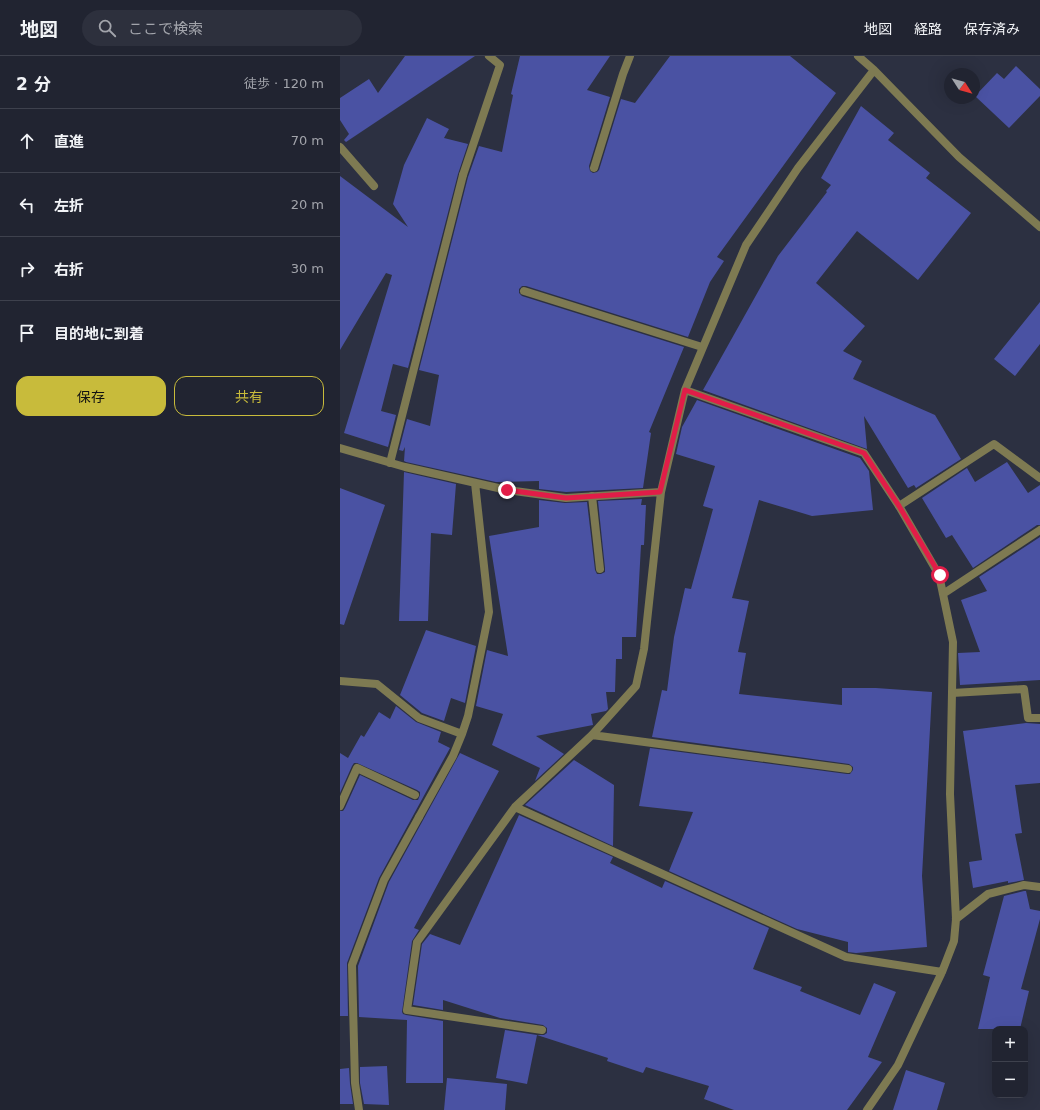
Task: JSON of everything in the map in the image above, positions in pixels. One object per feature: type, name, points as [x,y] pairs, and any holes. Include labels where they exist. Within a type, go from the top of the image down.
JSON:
[{"type":"street","points":[[390,463],[463,175],[500,66],[489,56]]},
{"type":"street","points":[[594,168],[630,56]]},
{"type":"street","points":[[858,56],[874,70],[959,157],[1040,227]]},
{"type":"street","points":[[542,1030],[407,1010],[418,942],[515,807],[592,735],[636,686],[644,649],[660,492],[685,390],[746,245],[798,168],[874,70]]},
{"type":"street","points":[[340,147],[374,186]]},
{"type":"street","points":[[524,290],[702,347]]},
{"type":"street","points":[[685,390],[864,453],[899,506],[940,575],[953,642],[950,794],[956,918],[954,941],[942,972],[898,1065],[867,1110]]},
{"type":"street","points":[[899,506],[994,444],[1040,478]]},
{"type":"street","points":[[340,448],[390,463],[507,490],[566,498],[660,492]]},
{"type":"street","points":[[359,1110],[355,1083],[352,965],[384,880],[453,756],[462,734],[468,716],[489,612],[475,482]]},
{"type":"street","points":[[592,496],[600,569]]},
{"type":"street","points":[[943,594],[1040,530]]},
{"type":"street","points":[[340,681],[376,684],[419,718],[462,734]]},
{"type":"street","points":[[952,693],[1024,689],[1028,718],[1040,718]]},
{"type":"street","points":[[592,735],[848,769]]},
{"type":"street","points":[[340,806],[357,768],[416,795]]},
{"type":"street","points":[[515,807],[846,957],[942,972]]},
{"type":"street","points":[[956,918],[988,894],[1024,885],[1040,887]]},
{"type":"building","points":[[405,56],[475,56],[346,142],[344,140],[349,134],[340,120],[340,98],[369,79],[378,93]]},
{"type":"building","points":[[520,56],[610,56],[587,90],[610,97],[589,166],[590,171],[593,173],[599,170],[621,99],[635,103],[670,56],[790,56],[836,93],[717,257],[724,261],[710,282],[688,337],[526,286],[522,286],[519,289],[519,293],[522,296],[684,347],[649,432],[651,433],[643,488],[566,492],[539,489],[539,481],[496,482],[406,462],[404,461],[405,447],[403,451],[399,450],[407,419],[430,426],[439,375],[419,370],[468,177],[479,146],[502,152],[513,95],[511,94]]},
{"type":"building","points":[[1016,66],[1040,89],[1040,96],[1009,128],[980,101],[980,91],[997,73],[1004,79]]},
{"type":"building","points":[[861,106],[894,133],[888,140],[930,173],[926,178],[971,213],[918,280],[857,231],[816,283],[865,326],[843,351],[862,361],[853,379],[935,415],[961,459],[916,488],[914,485],[908,488],[864,416],[867,449],[703,390],[778,256],[831,185],[821,178]]},
{"type":"building","points":[[427,118],[449,129],[444,138],[468,144],[458,174],[408,368],[393,364],[381,411],[396,415],[388,447],[344,433],[392,275],[386,273],[340,350],[340,176],[408,227],[393,204],[404,165]]},
{"type":"building","points":[[1040,302],[1040,344],[1015,376],[994,359]]},
{"type":"building","points":[[697,400],[860,458],[869,471],[873,510],[812,516],[759,500],[732,598],[749,601],[738,652],[746,653],[739,694],[842,705],[842,688],[876,688],[932,692],[922,876],[927,947],[856,953],[848,952],[848,942],[797,929],[669,871],[693,812],[639,806],[650,748],[847,774],[850,774],[853,770],[853,767],[849,764],[652,737],[662,690],[667,691],[674,637],[685,588],[691,589],[713,509],[703,506],[715,466],[676,454],[682,427]]},
{"type":"building","points":[[1007,462],[1028,493],[1040,485],[1040,525],[1037,525],[973,568],[952,535],[946,538],[922,498],[967,468],[975,482]]},
{"type":"building","points":[[404,472],[456,484],[452,535],[431,533],[428,621],[399,621]]},
{"type":"building","points":[[340,488],[385,505],[344,625],[340,624]]},
{"type":"building","points":[[642,499],[641,505],[646,505],[644,545],[641,545],[636,637],[622,637],[622,659],[616,659],[615,692],[606,692],[608,709],[606,711],[591,714],[593,725],[536,736],[564,754],[535,781],[540,768],[492,745],[503,714],[476,706],[487,650],[508,656],[489,536],[539,527],[539,500],[565,503],[587,502],[595,570],[597,574],[601,574],[605,572],[605,568],[598,501]]},
{"type":"building","points":[[1040,537],[1040,680],[960,685],[958,653],[980,652],[961,600],[987,591],[979,577]]},
{"type":"building","points":[[426,630],[476,646],[465,703],[451,698],[444,721],[422,713],[400,695]]},
{"type":"building","points":[[396,706],[416,722],[441,732],[438,742],[450,748],[379,878],[347,963],[348,1016],[340,1016],[340,811],[343,811],[345,808],[360,775],[413,800],[418,800],[420,792],[357,763],[354,763],[340,793],[340,753],[348,758],[361,735],[364,737],[379,712],[390,719]]},
{"type":"building","points":[[1026,723],[1040,724],[1040,783],[1015,785],[1022,833],[1015,834],[1024,880],[1008,883],[1008,881],[973,888],[969,862],[982,860],[963,731]]},
{"type":"building","points":[[460,753],[499,771],[414,928],[419,930],[412,941],[402,1012],[406,1015],[443,1021],[443,1083],[406,1083],[407,1020],[359,1017],[358,966],[389,882]]},
{"type":"building","points":[[574,760],[614,785],[613,846],[525,805]]},
{"type":"building","points":[[519,815],[613,857],[610,863],[662,888],[665,881],[769,928],[753,969],[802,987],[800,991],[860,1015],[874,983],[896,992],[868,1057],[882,1062],[847,1110],[734,1110],[704,1099],[709,1086],[646,1067],[643,1073],[607,1061],[608,1058],[537,1035],[544,1035],[547,1033],[547,1028],[543,1025],[500,1018],[443,1000],[443,1010],[413,1005],[422,944],[430,934],[460,945]]},
{"type":"building","points":[[1026,891],[1030,909],[1040,911],[1040,919],[1021,989],[1029,991],[1021,1026],[992,1026],[992,1029],[978,1029],[990,977],[983,975],[1004,896]]},
{"type":"building","points":[[505,1030],[537,1035],[527,1084],[496,1078]]},
{"type":"building","points":[[387,1066],[389,1105],[364,1104],[360,1083],[360,1067]]},
{"type":"building","points":[[349,1068],[353,1104],[340,1104],[340,1069]]},
{"type":"building","points":[[906,1070],[945,1083],[937,1110],[893,1110]]},
{"type":"building","points":[[447,1078],[507,1084],[505,1110],[444,1110]]},
{"type":"route","points":[[507,490],[566,498],[660,492],[685,390],[864,453],[899,506],[940,575]]}]
